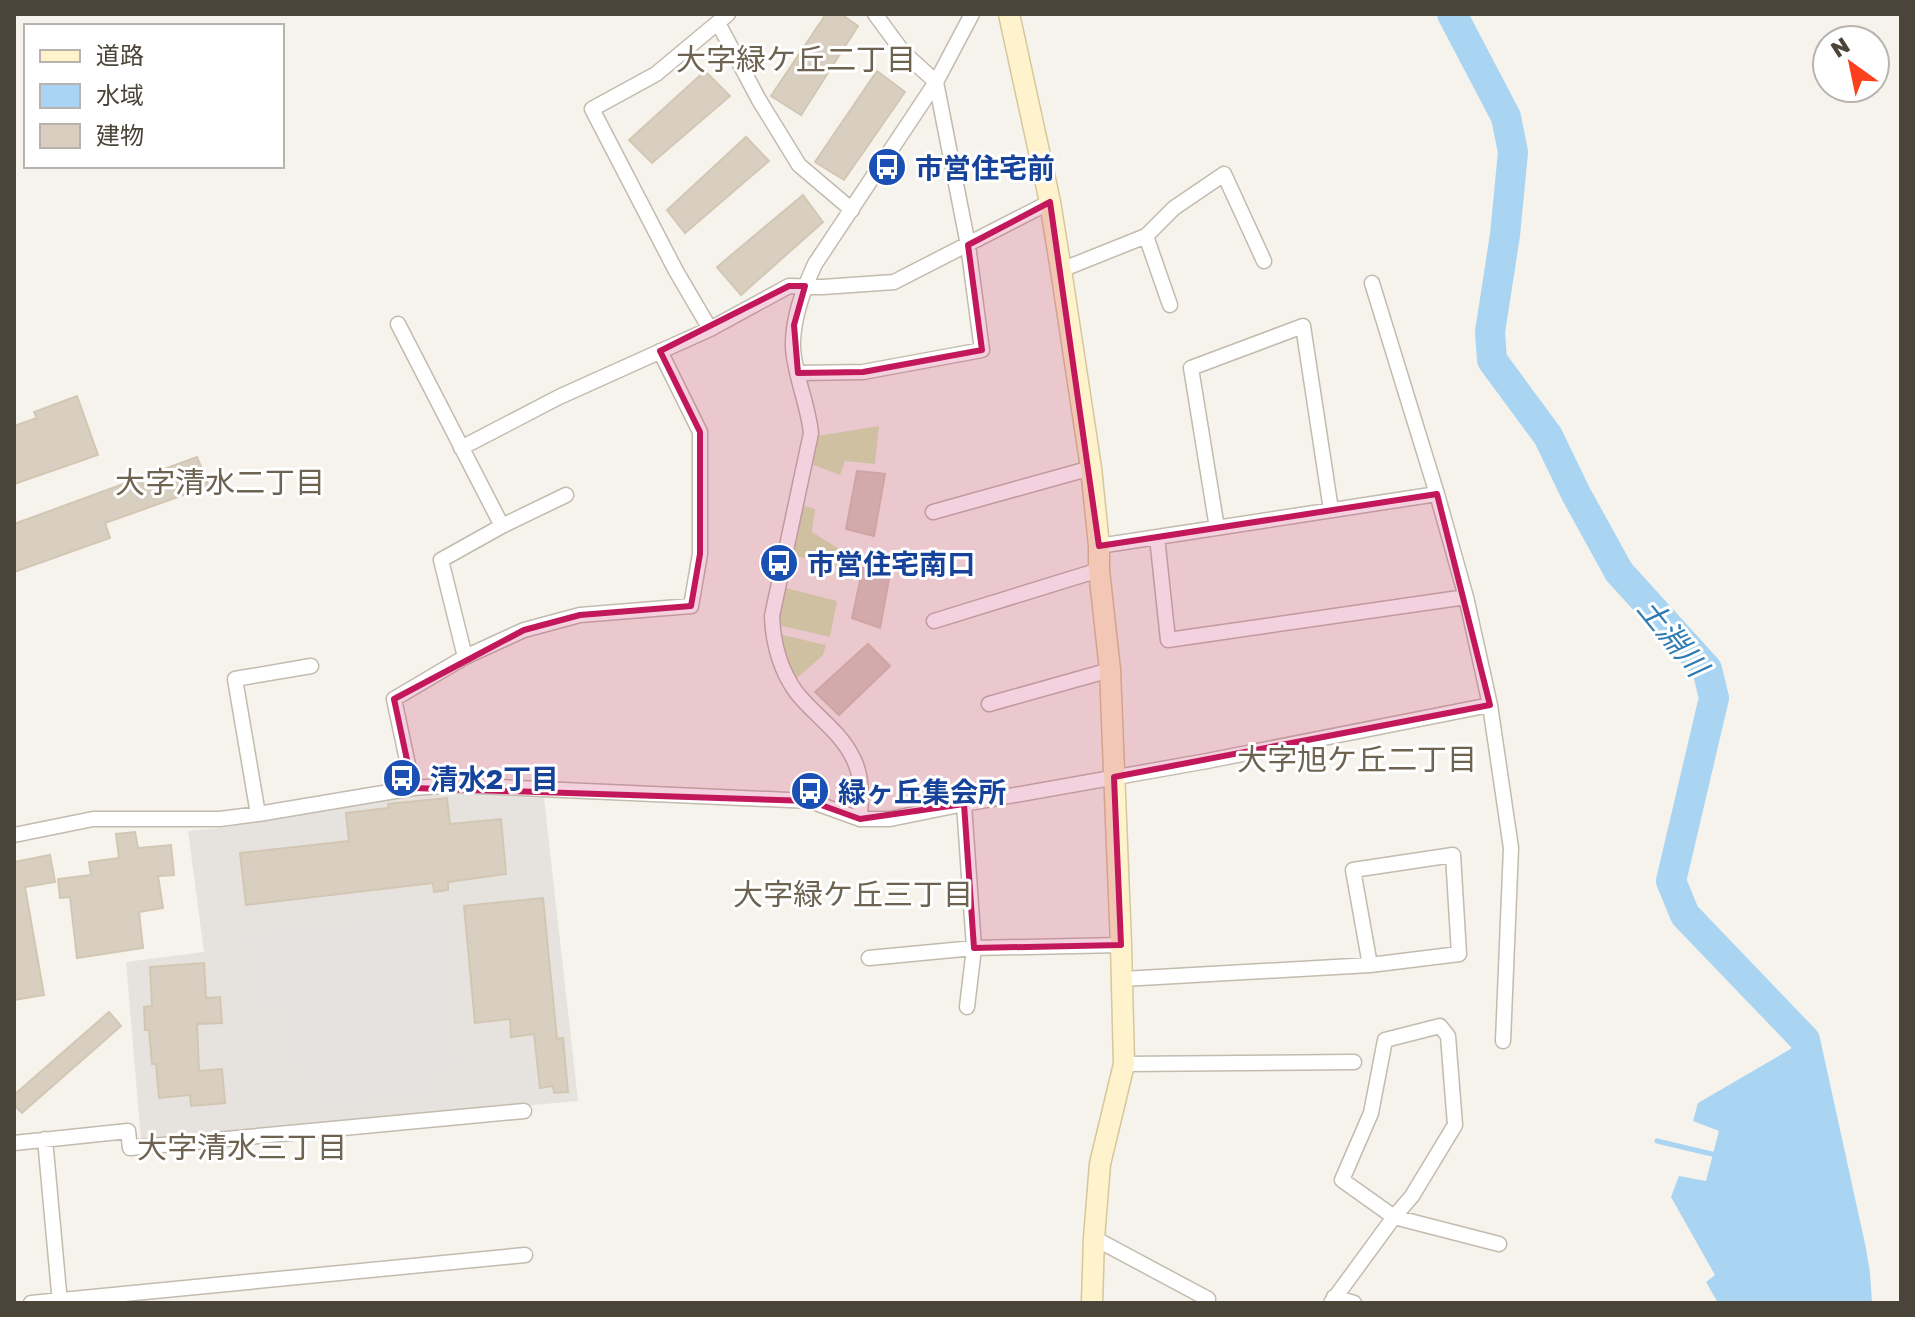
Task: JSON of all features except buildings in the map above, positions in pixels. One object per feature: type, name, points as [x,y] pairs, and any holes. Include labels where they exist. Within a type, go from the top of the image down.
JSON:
[{"type":"street","points":[[798,373],[863,372],[982,350],[968,245],[936,82],[903,52],[875,14]]},
{"type":"street","points":[[860,819],[861,786],[854,758],[836,733],[797,692],[781,664],[773,639],[772,616],[811,433],[793,349],[794,325],[815,264],[936,82],[972,14]]},
{"type":"street","points":[[1009,14],[1050,202],[1061,270],[1091,468],[1110,670],[1124,1064],[1100,1164],[1092,1303]]},
{"type":"street","points":[[710,329],[646,215],[592,109],[656,74],[723,18],[759,100],[799,165],[852,210]]},
{"type":"street","points":[[1061,270],[1146,236],[1174,208],[1224,174],[1264,261]]},
{"type":"street","points":[[461,448],[559,397],[710,329],[789,286],[894,282],[1050,202]]},
{"type":"street","points":[[1146,236],[1170,305]]},
{"type":"street","points":[[1372,283],[1466,597],[1490,705],[1511,848],[1503,1041]]},
{"type":"street","points":[[398,324],[502,526]]},
{"type":"street","points":[[1217,528],[1191,368],[1303,326],[1331,510]]},
{"type":"street","points":[[413,788],[394,699],[465,657],[524,630],[580,615],[691,606],[700,554],[700,432],[660,351]]},
{"type":"street","points":[[933,512],[1091,468]]},
{"type":"street","points":[[1099,546],[1437,494]]},
{"type":"street","points":[[465,657],[441,560],[566,495]]},
{"type":"street","points":[[1157,537],[1168,640],[1466,597]]},
{"type":"street","points":[[934,621],[1099,570]]},
{"type":"street","points":[[258,814],[235,679],[311,666]]},
{"type":"street","points":[[989,704],[1110,670]]},
{"type":"street","points":[[14,835],[93,819],[220,819],[413,788],[454,785],[810,801],[860,819],[890,819],[1490,705]]},
{"type":"street","points":[[964,804],[974,948],[967,1007]]},
{"type":"street","points":[[1123,979],[1370,965],[1459,954],[1453,855],[1353,870],[1370,965]]},
{"type":"street","points":[[869,958],[974,948],[1121,945]]},
{"type":"street","points":[[1354,1303],[1332,1300],[1394,1217],[1412,1196],[1455,1125],[1448,1036],[1440,1026],[1385,1040],[1371,1113],[1342,1180],[1394,1217],[1499,1244]]},
{"type":"street","points":[[1124,1064],[1354,1062]]},
{"type":"street","points":[[14,1143],[128,1131],[130,1148],[524,1111]]},
{"type":"street","points":[[45,1139],[60,1302]]},
{"type":"street","points":[[1094,1238],[1208,1299]]},
{"type":"street","points":[[31,1303],[525,1255]]},
{"type":"highlighted area","points":[[1050,202],[1099,546],[1437,494],[1490,705],[1114,777],[1121,945],[974,948],[964,804],[860,819],[810,801],[413,788],[394,699],[524,630],[580,615],[691,606],[700,554],[700,432],[660,351],[789,286],[805,286],[794,325],[798,373],[863,372],[982,350],[968,245]]},
{"type":"shaded area","points":[[445,793],[544,798],[578,1101],[141,1140],[126,962],[204,952],[188,831]]},
{"type":"shaded area","points":[[441,914],[458,1070],[440,1072],[441,1093],[318,1106],[317,1090],[303,1068],[295,1068],[289,1008],[253,1012],[245,934]]},
{"type":"green space","points":[[879,426],[875,464],[845,461],[840,475],[811,464],[817,436]]},
{"type":"green space","points":[[798,504],[815,509],[812,532],[844,552],[840,568],[789,554]]},
{"type":"green space","points":[[782,587],[837,601],[830,637],[778,625]]},
{"type":"green space","points":[[778,634],[826,645],[823,655],[796,679],[785,659]]},
{"type":"water","points":[[1794,1047],[1852,1286],[1853,1303],[1718,1303],[1706,1282],[1715,1275],[1671,1197],[1679,1176],[1706,1181],[1719,1131],[1693,1121],[1698,1103]]},
{"type":"waterway","name":"土淵川","points":[[1452,14],[1506,117],[1513,152],[1505,235],[1490,332],[1492,360],[1548,436],[1619,572],[1707,669],[1714,698],[1671,881],[1685,915],[1805,1040],[1851,1250],[1857,1303]]},
{"type":"waterway","points":[[1657,1141],[1716,1155]]},
{"type":"place","name":"市営住宅前","points":[[887,167]]},
{"type":"place","name":"市営住宅南口","points":[[779,563]]},
{"type":"place","name":"清水2丁目","points":[[402,778]]},
{"type":"place","name":"緑ヶ丘集会所","points":[[810,791]]},
{"type":"district","name":"大字緑ケ丘二丁目","points":[[796,59]]},
{"type":"district","name":"大字清水二丁目","points":[[220,482]]},
{"type":"district","name":"大字旭ケ丘二丁目","points":[[1357,759]]},
{"type":"district","name":"大字緑ケ丘三丁目","points":[[853,894]]},
{"type":"district","name":"大字清水三丁目","points":[[242,1147]]}]
